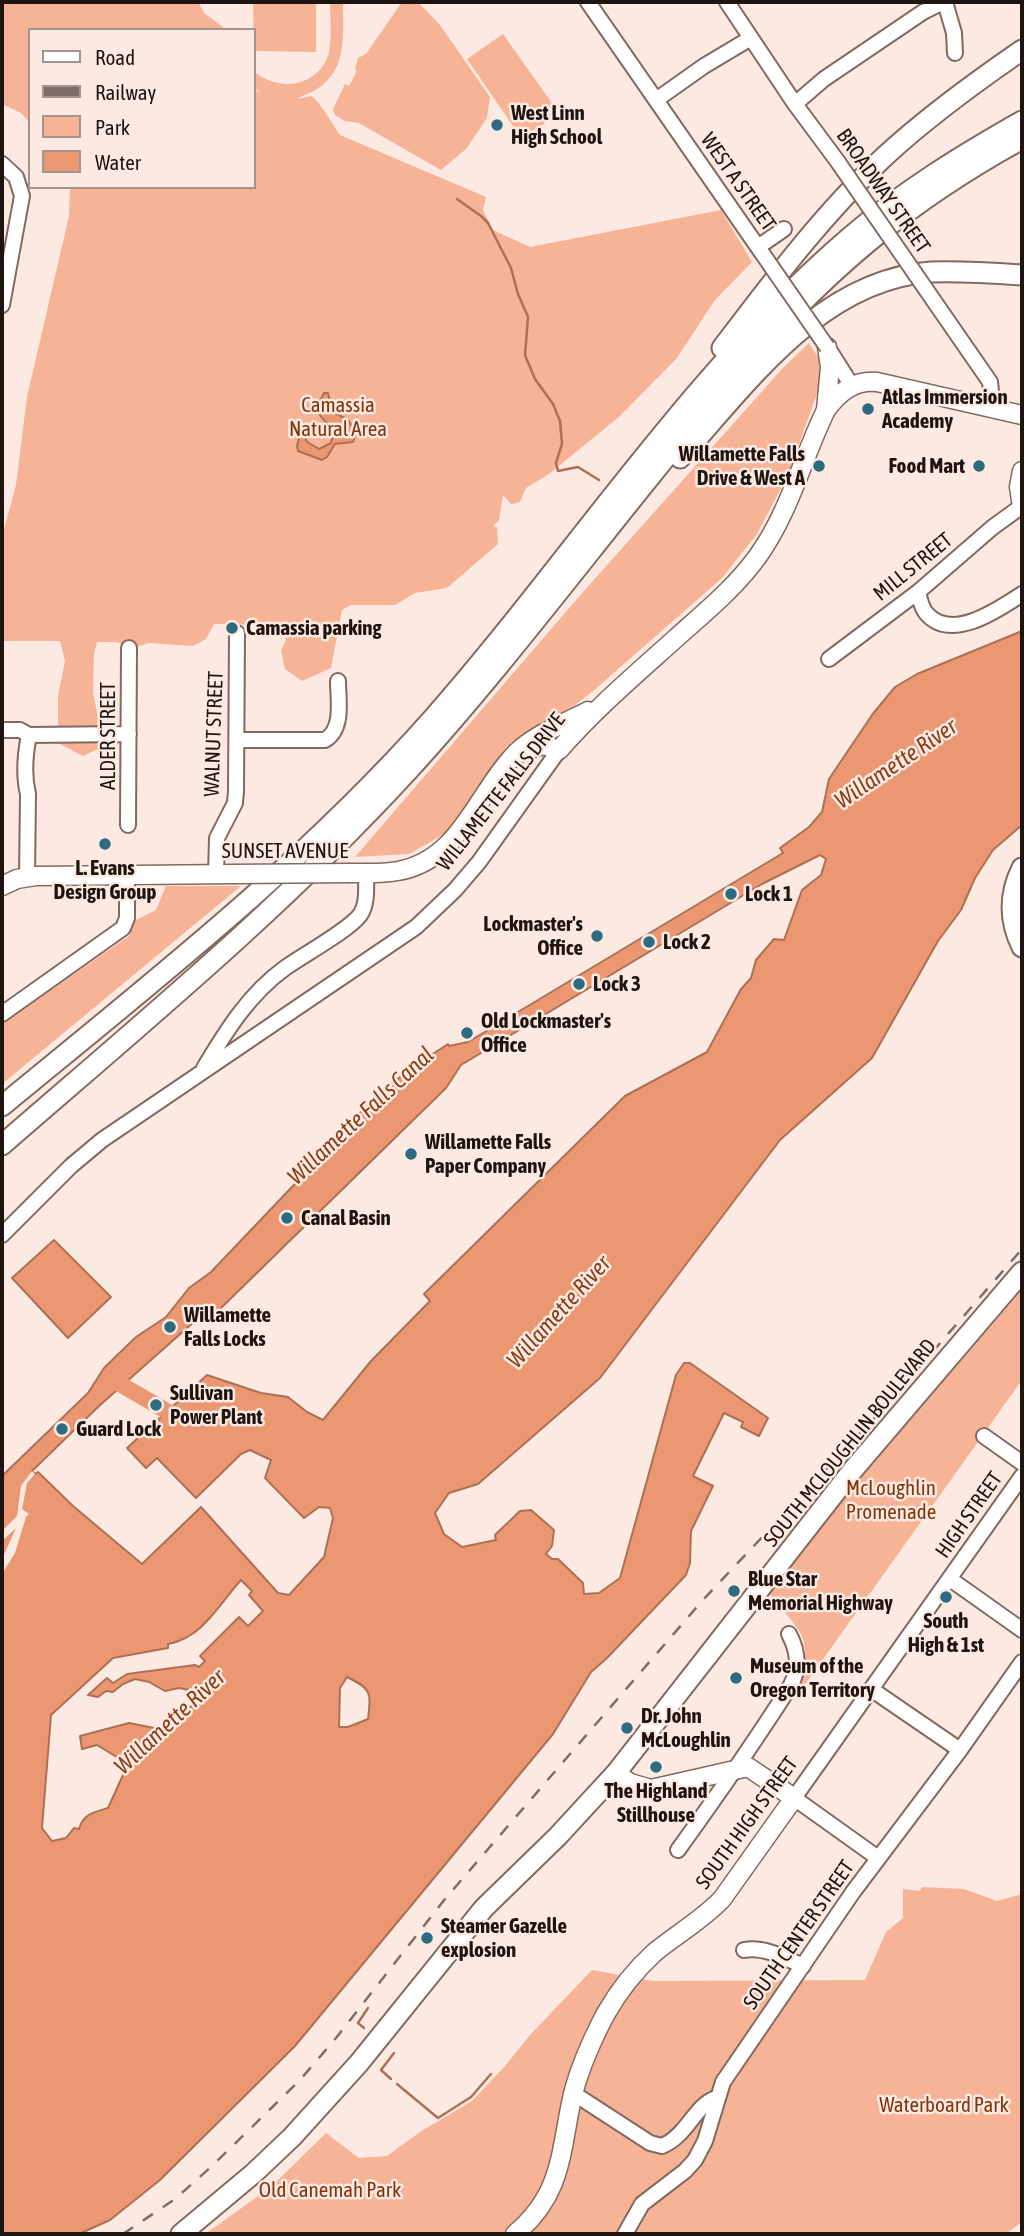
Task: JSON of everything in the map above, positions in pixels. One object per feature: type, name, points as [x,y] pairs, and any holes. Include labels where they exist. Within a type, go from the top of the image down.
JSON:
[{"type":"highway","points":[[703,387],[711,363],[793,257],[845,197],[882,159],[921,125],[1022,50]]},
{"type":"highway","points":[[2,1106],[221,925],[308,848],[357,799],[435,716],[631,472],[775,307],[862,227],[938,171],[1022,121]]},
{"type":"highway","points":[[2,1145],[239,938],[407,772],[516,644],[713,397],[813,293],[904,214],[964,173],[1022,139]]},
{"type":"highway","points":[[572,573],[778,351],[830,307],[879,283],[930,272],[1022,275]]},
{"type":"highway","points":[[1022,868],[1014,890],[1012,909],[1014,929],[1022,947]]},
{"type":"highway","name":"SOUTH MCLOUGHLIN BOULEVARD","points":[[181,2234],[254,2173],[292,2137],[359,2063],[484,1908],[558,1836],[616,1773],[845,1480],[1022,1272]]},
{"type":"main road","points":[[826,410],[830,367],[827,347]]},
{"type":"main road","points":[[852,386],[872,382],[891,384],[1010,410],[1022,423]]},
{"type":"main road","name":"WILLAMETTE FALLS DRIVE","points":[[559,750],[600,705],[721,598],[757,558],[788,505],[826,410],[838,396],[852,386]]},
{"type":"main road","points":[[1022,471],[1019,487],[1022,506]]},
{"type":"main road","name":"SUNSET AVENUE","points":[[10,879],[398,872],[416,867],[443,851],[456,837],[516,754],[538,737],[600,705]]},
{"type":"main road","points":[[516,754],[543,745],[559,750]]},
{"type":"main road","points":[[616,1773],[638,1787],[651,1789],[748,1767],[794,1798]]},
{"type":"main road","name":"SOUTH HIGH STREET","points":[[515,2234],[536,2212],[552,2185],[563,2152],[573,2094],[590,2046],[622,1988],[654,1953],[698,1921],[722,1899],[794,1798]]},
{"type":"street","name":"WEST A STREET","points":[[588,2],[852,386]]},
{"type":"street","name":"BROADWAY STREET","points":[[727,2],[795,104],[1010,410]]},
{"type":"street","points":[[795,104],[824,79],[923,12],[944,2],[954,33],[955,53]]},
{"type":"street","points":[[656,100],[704,66],[751,38]]},
{"type":"street","points":[[2,164],[16,177],[22,197],[2,305]]},
{"type":"street","points":[[760,250],[784,229]]},
{"type":"street","name":"MILL STREET","points":[[829,659],[918,592],[993,527],[1022,506]]},
{"type":"street","points":[[918,592],[924,611],[935,621],[949,624],[968,623],[989,616],[1022,594]]},
{"type":"street","name":"WALNUT STREET","points":[[216,874],[217,838],[235,803],[237,633]]},
{"type":"street","name":"ALDER STREET","points":[[128,825],[129,648]]},
{"type":"street","points":[[237,740],[325,740],[337,726],[338,681]]},
{"type":"street","points":[[2,730],[20,730],[29,735],[129,734]]},
{"type":"street","points":[[10,879],[28,794],[25,759],[29,735]]},
{"type":"street","name":"WILLAMETTE FALLS DRIVE","points":[[2,1235],[85,1153],[382,952],[427,917],[479,862],[559,750]]},
{"type":"street","points":[[202,1073],[234,1020],[257,991],[284,968],[357,918],[365,903],[358,873]]},
{"type":"street","points":[[2,1014],[123,928],[127,918],[127,875]]},
{"type":"street","points":[[984,1436],[1022,1463]]},
{"type":"street","name":"HIGH STREET","points":[[950,1579],[1022,1476]]},
{"type":"street","points":[[950,1579],[1022,1630]]},
{"type":"street","name":"SOUTH HIGH STREET","points":[[794,1798],[950,1579]]},
{"type":"street","points":[[678,1850],[736,1769],[795,1678],[796,1650],[789,1634]]},
{"type":"street","name":"SOUTH CENTER STREET","points":[[625,2234],[642,2204],[695,2160],[705,2141],[716,2098],[736,2062],[878,1858],[960,1750],[1022,1662]]},
{"type":"street","points":[[871,1689],[960,1750]]},
{"type":"street","points":[[794,1798],[878,1858]]},
{"type":"street","points":[[744,1950],[764,1951],[803,1966]]},
{"type":"street","points":[[573,2094],[650,2143],[662,2146],[680,2136],[704,2104],[716,2098]]},
{"type":"green space","points":[[2,2],[198,2],[204,13],[223,27],[28,28],[28,121],[21,113],[2,104]]},
{"type":"green space","points":[[253,2],[316,2],[316,52],[256,51],[256,28],[254,28]]},
{"type":"green space","name":"Camassia Natural Area","points":[[330,2],[343,2],[342,50],[334,72],[315,90],[297,99],[311,96],[315,99],[340,135],[486,197],[483,210],[493,230],[530,247],[721,210],[752,262],[714,301],[677,358],[620,416],[549,474],[526,488],[520,502],[511,504],[503,495],[499,520],[493,526],[497,527],[498,544],[447,588],[415,593],[395,605],[351,605],[342,610],[331,668],[302,681],[285,669],[281,650],[286,640],[284,625],[214,624],[206,639],[193,646],[149,643],[135,647],[116,642],[97,642],[94,653],[93,693],[101,731],[100,748],[83,756],[58,743],[58,696],[65,661],[60,641],[2,641],[2,537],[16,485],[27,397],[69,216],[70,189],[256,189],[256,91],[262,93],[256,89],[256,72],[264,78],[286,84],[308,79],[324,64],[329,52]]},
{"type":"green space","points":[[402,2],[418,2],[440,25],[490,97],[487,118],[466,149],[441,170],[359,123],[345,121],[335,115],[333,109],[345,84],[349,86],[357,71],[355,69],[358,58],[366,54]]},
{"type":"green space","points":[[503,34],[559,113],[522,139],[467,59]]},
{"type":"green space","points":[[809,343],[820,360],[819,388],[788,475],[757,534],[722,578],[592,692],[567,711],[506,747],[455,828],[409,854],[355,857],[583,592],[782,369]]},
{"type":"green space","points":[[166,886],[241,886],[2,1084],[2,1024],[129,936],[134,921],[156,910]]},
{"type":"green space","name":"McLoughlin Promenade","points":[[1022,1290],[1022,1380],[794,1700],[805,1667],[804,1642],[801,1634],[769,1593],[835,1508]]},
{"type":"green space","points":[[922,1887],[964,1889],[997,1901],[1022,1894],[1022,2222],[1006,2234],[205,2234],[271,2187],[326,2133],[359,2158],[387,2156],[420,2132],[472,2101],[592,1970],[653,1981],[865,1980],[886,1932],[903,1918],[903,1889],[920,1891]]},
{"type":"water","points":[[324,393],[328,393],[333,412],[348,420],[356,433],[353,442],[335,444],[322,460],[298,451],[297,446],[300,435],[304,435],[307,442],[319,449],[331,443],[332,430],[319,414]]},
{"type":"water","points":[[1022,631],[1022,825],[993,850],[975,878],[961,910],[938,941],[872,1058],[780,1140],[600,1378],[478,1484],[449,1493],[435,1513],[444,1534],[462,1547],[496,1540],[495,1535],[520,1511],[531,1510],[554,1530],[552,1546],[546,1554],[552,1559],[558,1559],[583,1583],[584,1594],[599,1593],[620,1578],[676,1375],[684,1363],[690,1363],[768,1418],[759,1436],[741,1427],[743,1422],[724,1413],[693,1476],[713,1486],[691,1531],[690,1563],[686,1575],[591,1672],[553,1734],[295,2046],[160,2180],[110,2220],[79,2234],[2,2234],[2,1476],[88,1393],[104,1368],[136,1337],[166,1317],[189,1288],[211,1272],[310,1168],[324,1146],[390,1085],[448,1044],[468,1042],[783,853],[780,848],[809,827],[822,812],[829,779],[872,715],[895,687],[917,674]],"holes":[[[820,855],[826,859],[821,875],[802,890],[784,940],[774,939],[756,960],[751,978],[741,989],[707,1052],[625,1096],[424,1294],[430,1301],[371,1361],[323,1420],[307,1412],[288,1397],[261,1393],[207,1375],[127,1448],[146,1468],[157,1458],[196,1498],[241,1454],[250,1450],[271,1460],[265,1478],[304,1518],[319,1507],[330,1508],[333,1518],[324,1557],[289,1595],[278,1593],[201,1507],[142,1564],[73,1506],[38,1472],[35,1474],[32,1471],[99,1406],[204,1313],[219,1310],[446,1088],[461,1065],[762,884]],[[241,1580],[252,1591],[249,1595],[263,1611],[248,1626],[239,1617],[200,1656],[205,1661],[199,1667],[195,1665],[127,1674],[113,1683],[107,1678],[88,1695],[98,1697],[106,1691],[113,1692],[135,1679],[149,1682],[165,1691],[179,1688],[200,1692],[201,1703],[184,1709],[163,1726],[154,1728],[129,1723],[80,1736],[82,1749],[97,1745],[128,1764],[108,1808],[86,1817],[79,1829],[74,1828],[66,1838],[52,1841],[42,1828],[51,1715],[113,1658],[168,1648],[168,1644],[191,1635],[209,1619]],[[347,1677],[365,1688],[370,1703],[368,1719],[348,1727],[339,1727],[340,1688]]]},
{"type":"water","points":[[54,1240],[111,1297],[68,1338],[12,1278]]},
{"type":"pier","points":[[32,1471],[35,1474],[27,1483],[22,1509],[29,1514],[15,1553],[2,1574],[2,1559],[16,1528],[2,1541],[2,1531],[17,1516],[21,1486]]},
{"type":"waterway","points":[[457,199],[488,223],[511,268],[528,317],[525,355],[535,379],[553,404],[560,421],[562,444],[556,463],[558,471],[578,467],[599,480]]},
{"type":"waterway","points":[[113,1380],[170,1413],[186,1416]]},
{"type":"waterway","points":[[364,2028],[358,2023],[368,2008]]},
{"type":"waterway","points":[[391,2079],[381,2070],[394,2053]]},
{"type":"waterway","points":[[397,2084],[438,2118],[471,2097],[491,2074]]},
{"type":"railway","points":[[123,2234],[175,2199],[300,2080],[445,1899],[702,1601],[881,1411],[1022,1249]]},
{"type":"place","name":"West Linn High School","points":[[497,125]]},
{"type":"place","name":"Atlas Immersion Academy","points":[[868,409]]},
{"type":"place","name":"Willamette Falls Drive & West A","points":[[819,466]]},
{"type":"place","name":"Food Mart","points":[[979,466]]},
{"type":"place","name":"Camassia parking","points":[[232,628]]},
{"type":"place","name":"L. Evans Design Group","points":[[105,844]]},
{"type":"place","name":"Lock 1","points":[[731,894]]},
{"type":"place","name":"Lockmaster's Office","points":[[597,936]]},
{"type":"place","name":"Lock 2","points":[[649,942]]},
{"type":"place","name":"Lock 3","points":[[579,984]]},
{"type":"place","name":"Old Lockmaster's Office","points":[[467,1033]]},
{"type":"place","name":"Willamette Falls Paper Company","points":[[411,1154]]},
{"type":"place","name":"Canal Basin","points":[[287,1218]]},
{"type":"place","name":"Willamette Falls Locks","points":[[170,1327]]},
{"type":"place","name":"Sullivan Power Plant","points":[[156,1405]]},
{"type":"place","name":"Guard Lock","points":[[62,1429]]},
{"type":"place","name":"Blue Star Memorial Highway","points":[[734,1591]]},
{"type":"place","name":"South High & 1st","points":[[946,1597]]},
{"type":"place","name":"Museum of the Oregon Territory","points":[[736,1678]]},
{"type":"place","name":"Dr. John McLoughlin","points":[[627,1728]]},
{"type":"place","name":"The Highland Stillhouse","points":[[656,1767]]},
{"type":"place","name":"Steamer Gazelle explosion","points":[[427,1938]]},
{"type":"water label","name":"Willamette River","points":[[896,764]]},
{"type":"water label","name":"Willamette Falls Canal","points":[[361,1116]]},
{"type":"water label","name":"Willamette River","points":[[559,1312]]},
{"type":"water label","name":"Willamette River","points":[[170,1722]]},
{"type":"park label","name":"Waterboard Park","points":[[944,2105]]},
{"type":"park label","name":"Old Canemah Park","points":[[330,2190]]}]
